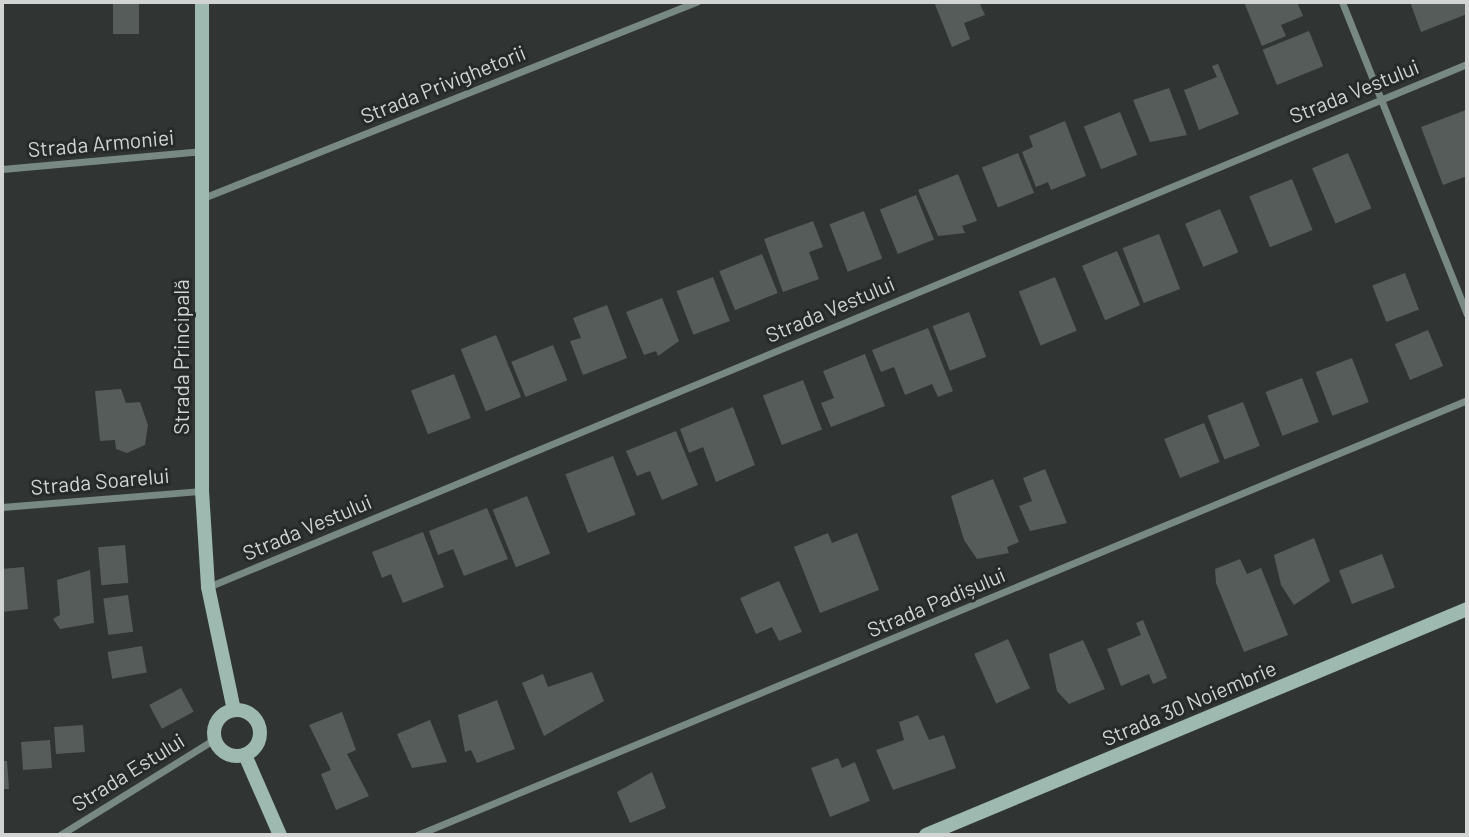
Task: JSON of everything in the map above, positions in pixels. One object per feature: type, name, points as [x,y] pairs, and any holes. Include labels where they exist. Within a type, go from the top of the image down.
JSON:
[{"type":"main road","name":"Strada Principală","points":[[202,2],[202,491],[208,587],[234,710]]},
{"type":"main road","name":"Strada 30 Noiembrie","points":[[926,835],[1467,609]]},
{"type":"main road","points":[[234,710],[249,713],[259,724],[260,739],[245,755],[223,752],[215,739],[216,724],[234,710]]},
{"type":"main road","points":[[245,755],[280,835]]},
{"type":"street","name":"Strada Privighetorii","points":[[203,198],[696,2]]},
{"type":"street","points":[[1342,2],[1383,98],[1467,314]]},
{"type":"street","name":"Strada Vestului","points":[[208,587],[1467,64]]},
{"type":"street","name":"Strada Armoniei","points":[[2,169],[204,151]]},
{"type":"street","name":"Strada Padișului","points":[[417,835],[1467,400]]},
{"type":"street","name":"Strada Soarelui","points":[[2,507],[202,491]]},
{"type":"street","name":"Strada Estului","points":[[60,835],[215,739]]},
{"type":"building","points":[[113,2],[139,2],[139,34],[113,34]]},
{"type":"building","points":[[934,2],[979,2],[985,15],[964,23],[970,39],[952,47]]},
{"type":"building","points":[[1244,2],[1297,2],[1303,16],[1281,25],[1286,36],[1262,46]]},
{"type":"building","points":[[1410,2],[1467,2],[1467,14],[1421,32]]},
{"type":"building","points":[[1309,31],[1323,66],[1277,85],[1263,50]]},
{"type":"building","points":[[1218,64],[1239,114],[1199,130],[1184,90],[1217,77],[1212,66]]},
{"type":"building","points":[[1169,88],[1187,135],[1150,142],[1133,100]]},
{"type":"building","points":[[1466,110],[1467,176],[1443,185],[1421,127]]},
{"type":"building","points":[[1120,112],[1137,155],[1101,169],[1084,127]]},
{"type":"building","points":[[1065,121],[1086,176],[1051,190],[1048,182],[1036,187],[1022,152],[1033,147],[1029,136]]},
{"type":"building","points":[[1018,153],[1034,193],[998,207],[982,168]]},
{"type":"building","points":[[1348,153],[1371,208],[1336,223],[1312,168]]},
{"type":"building","points":[[958,174],[977,221],[962,226],[965,233],[938,236],[918,190]]},
{"type":"building","points":[[1292,179],[1313,230],[1270,247],[1249,196]]},
{"type":"building","points":[[916,195],[934,240],[898,254],[880,210]]},
{"type":"building","points":[[1220,209],[1238,252],[1203,267],[1185,224]]},
{"type":"building","points":[[864,211],[882,259],[848,272],[829,224]]},
{"type":"building","points":[[813,221],[823,247],[809,252],[819,279],[783,292],[764,239]]},
{"type":"building","points":[[1159,234],[1180,289],[1144,303],[1123,248]]},
{"type":"building","points":[[1117,251],[1140,305],[1105,320],[1082,266]]},
{"type":"building","points":[[762,254],[778,293],[735,310],[719,271]]},
{"type":"building","points":[[1405,273],[1419,309],[1386,322],[1372,286]]},
{"type":"building","points":[[713,277],[730,321],[693,335],[677,291]]},
{"type":"building","points":[[1055,277],[1077,331],[1041,345],[1019,292]]},
{"type":"building","points":[[662,298],[679,341],[658,356],[656,351],[644,355],[626,312]]},
{"type":"building","points":[[607,305],[627,358],[583,375],[570,341],[581,338],[573,318]]},
{"type":"building","points":[[969,312],[986,357],[950,371],[933,326]]},
{"type":"building","points":[[928,328],[953,391],[938,397],[932,384],[905,395],[894,367],[881,372],[872,350]]},
{"type":"building","points":[[1428,330],[1443,366],[1410,380],[1395,344]]},
{"type":"building","points":[[496,335],[521,397],[486,411],[461,349]]},
{"type":"building","points":[[553,345],[567,380],[526,397],[511,362]]},
{"type":"building","points":[[865,354],[885,406],[831,427],[821,403],[834,398],[823,371]]},
{"type":"building","points":[[1352,358],[1369,402],[1332,416],[1316,372]]},
{"type":"building","points":[[454,374],[471,418],[428,434],[411,390]]},
{"type":"building","points":[[1302,378],[1319,422],[1282,436],[1266,392]]},
{"type":"building","points":[[803,380],[822,429],[782,445],[763,395]]},
{"type":"building","points":[[121,389],[126,403],[140,402],[148,425],[145,445],[127,453],[116,449],[115,440],[100,441],[95,391]]},
{"type":"building","points":[[1243,402],[1260,446],[1224,459],[1208,416]]},
{"type":"building","points":[[733,407],[755,465],[716,482],[703,447],[689,453],[680,429]]},
{"type":"building","points":[[1204,423],[1220,462],[1180,478],[1164,439]]},
{"type":"building","points":[[676,431],[698,485],[662,500],[650,471],[637,476],[626,451]]},
{"type":"building","points":[[613,456],[636,515],[588,533],[565,474]]},
{"type":"building","points":[[1045,469],[1067,523],[1030,531],[1019,506],[1032,501],[1023,478]]},
{"type":"building","points":[[993,479],[1019,542],[1007,547],[1009,553],[977,559],[964,540],[951,496]]},
{"type":"building","points":[[527,496],[550,553],[516,567],[493,510]]},
{"type":"building","points":[[487,508],[508,559],[464,576],[453,549],[438,555],[429,531]]},
{"type":"building","points":[[423,532],[444,587],[403,603],[391,574],[382,578],[372,552]]},
{"type":"building","points":[[828,533],[832,543],[857,533],[879,590],[820,613],[794,547]]},
{"type":"building","points":[[1314,538],[1330,581],[1294,605],[1281,585],[1274,555]]},
{"type":"building","points":[[125,545],[128,583],[101,585],[98,547]]},
{"type":"building","points":[[1382,554],[1395,588],[1352,604],[1339,570]]},
{"type":"building","points":[[1240,559],[1247,574],[1261,568],[1288,635],[1244,652],[1216,583],[1215,569]]},
{"type":"building","points":[[24,567],[28,609],[2,612],[2,569]]},
{"type":"building","points":[[90,570],[94,623],[60,629],[53,619],[60,615],[57,580]]},
{"type":"building","points":[[779,581],[802,632],[779,641],[772,627],[756,634],[740,598]]},
{"type":"building","points":[[128,595],[133,632],[108,635],[103,598]]},
{"type":"building","points":[[1143,620],[1167,678],[1153,684],[1149,674],[1121,686],[1107,649],[1141,635],[1136,623]]},
{"type":"building","points":[[1008,639],[1030,688],[996,703],[974,654]]},
{"type":"building","points":[[1083,640],[1105,689],[1069,704],[1057,691],[1049,654]]},
{"type":"building","points":[[142,646],[147,673],[112,679],[108,652]]},
{"type":"building","points":[[592,672],[604,701],[544,736],[522,683],[543,674],[548,687]]},
{"type":"building","points":[[181,688],[194,712],[162,729],[149,705]]},
{"type":"building","points":[[497,700],[515,749],[477,763],[471,750],[465,752],[458,715]]},
{"type":"building","points":[[342,712],[356,750],[347,754],[369,796],[336,810],[321,774],[331,770],[309,725]]},
{"type":"building","points":[[918,715],[929,740],[944,735],[956,768],[893,790],[876,750],[904,740],[899,722]]},
{"type":"building","points":[[430,720],[447,762],[412,768],[397,734]]},
{"type":"building","points":[[83,725],[85,752],[56,754],[54,727]]},
{"type":"building","points":[[50,740],[52,768],[23,770],[21,742]]},
{"type":"building","points":[[838,758],[842,768],[855,762],[870,801],[830,817],[811,768]]},
{"type":"building","points":[[2,761],[7,761],[9,789],[2,789]]},
{"type":"building","points":[[652,772],[666,808],[630,823],[617,792]]}]
